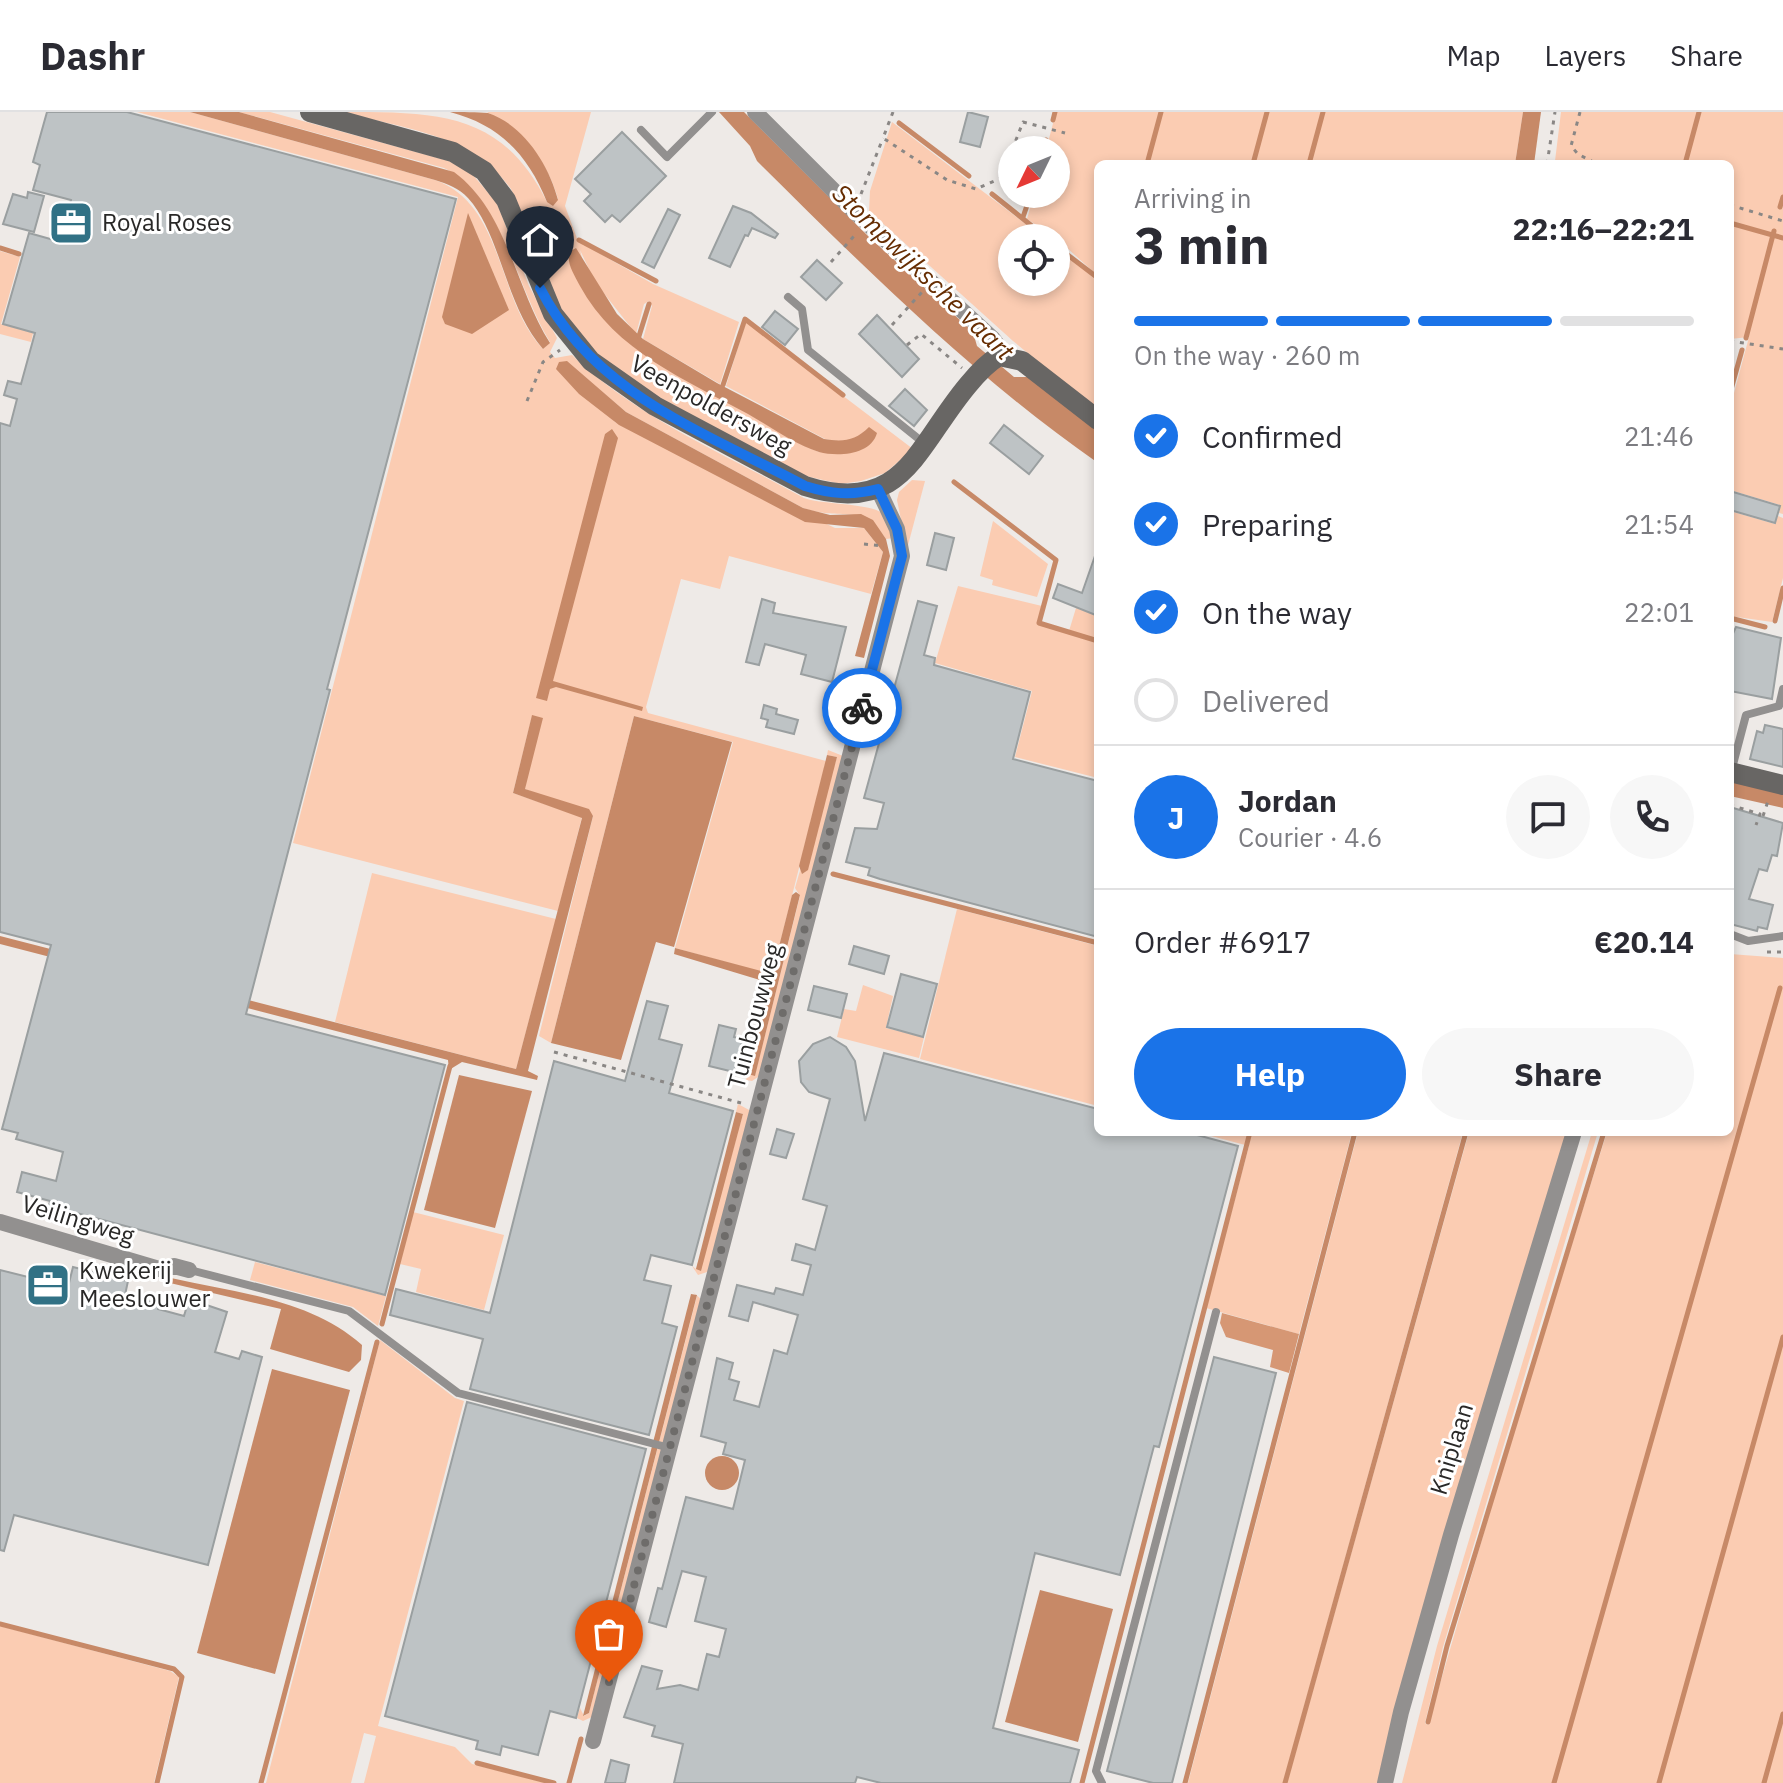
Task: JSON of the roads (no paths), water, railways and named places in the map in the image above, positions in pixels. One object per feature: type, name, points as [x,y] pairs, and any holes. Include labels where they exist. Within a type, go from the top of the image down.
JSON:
[{"type":"street","name":"Veenpoldersweg","points":[[310,112],[453,152],[484,171],[506,200],[540,288],[572,341],[612,379],[805,486],[831,494],[858,494],[878,489]]},
{"type":"street","points":[[755,112],[854,211],[993,339],[1000,356]]},
{"type":"street","points":[[878,489],[907,472],[942,417],[975,377],[1000,356]]},
{"type":"street","points":[[1000,356],[1022,361],[1094,417]]},
{"type":"street","name":"Tuinbouwweg","points":[[593,1741],[665,1446],[757,1107],[762,1102],[902,556],[897,529],[878,489]]},
{"type":"street","points":[[1734,773],[1783,785]]},
{"type":"street","name":"Kniplaan","points":[[1385,1783],[1401,1712],[1451,1535],[1573,1136]]},
{"type":"street","name":"Veilingweg","points":[[0,1222],[159,1269],[174,1266],[189,1270]]},
{"type":"lane","points":[[641,130],[667,157],[711,113]]},
{"type":"lane","points":[[788,297],[802,309],[808,350],[926,445]]},
{"type":"lane","points":[[1734,758],[1746,715],[1779,706],[1783,689]]},
{"type":"lane","points":[[1734,936],[1748,941],[1783,936]]},
{"type":"lane","points":[[189,1270],[349,1311],[458,1393],[665,1446]]},
{"type":"lane","points":[[1102,1783],[1096,1771],[1216,1312]]},
{"type":"waterway","points":[[1053,120],[1055,112]]},
{"type":"waterway","points":[[1148,160],[1161,112]]},
{"type":"waterway","points":[[1254,160],[1267,112]]},
{"type":"waterway","points":[[1310,160],[1323,112]]},
{"type":"waterway","points":[[1686,160],[1699,112]]},
{"type":"waterway","points":[[899,123],[969,176]]},
{"type":"waterway","points":[[992,194],[1030,224]]},
{"type":"waterway","points":[[1780,207],[1783,197]]},
{"type":"waterway","points":[[1023,217],[1026,208]]},
{"type":"waterway","points":[[1734,224],[1783,238]]},
{"type":"waterway","points":[[1746,338],[1774,231]]},
{"type":"waterway","points":[[579,240],[656,281]]},
{"type":"waterway","points":[[0,248],[19,254]]},
{"type":"waterway","points":[[1070,257],[1094,275]]},
{"type":"waterway","points":[[639,336],[649,304]]},
{"type":"waterway","points":[[723,385],[745,319],[843,395]]},
{"type":"waterway","points":[[1734,379],[1742,350]]},
{"type":"waterway","points":[[954,482],[1056,560],[1039,623],[1094,640]]},
{"type":"waterway","points":[[1775,621],[1783,588]]},
{"type":"waterway","points":[[1734,619],[1765,627]]},
{"type":"waterway","points":[[833,874],[1094,942]]},
{"type":"waterway","points":[[1554,1783],[1780,988]]},
{"type":"waterway","points":[[382,1324],[450,1066]]},
{"type":"waterway","points":[[1082,1783],[1249,1136]]},
{"type":"waterway","points":[[1185,1783],[1354,1136]]},
{"type":"waterway","points":[[1285,1783],[1465,1136]]},
{"type":"waterway","points":[[1428,1722],[1447,1646],[1603,1136]]},
{"type":"waterway","points":[[1659,1783],[1783,1337]]},
{"type":"waterway","points":[[261,1783],[377,1342]]},
{"type":"waterway","points":[[0,1624],[174,1669],[182,1677],[157,1783]]},
{"type":"waterway","points":[[1764,1783],[1783,1714]]},
{"type":"waterway","points":[[569,1783],[581,1739]]},
{"type":"waterway","points":[[477,1763],[554,1783]]},
{"type":"place","name":"Royal Roses","points":[[71,223]]},
{"type":"place","name":"Kwekerij Meeslouwer","points":[[48,1285]]},
{"type":"water label","name":"Stompwijksche vaart","points":[[923,272]]}]
